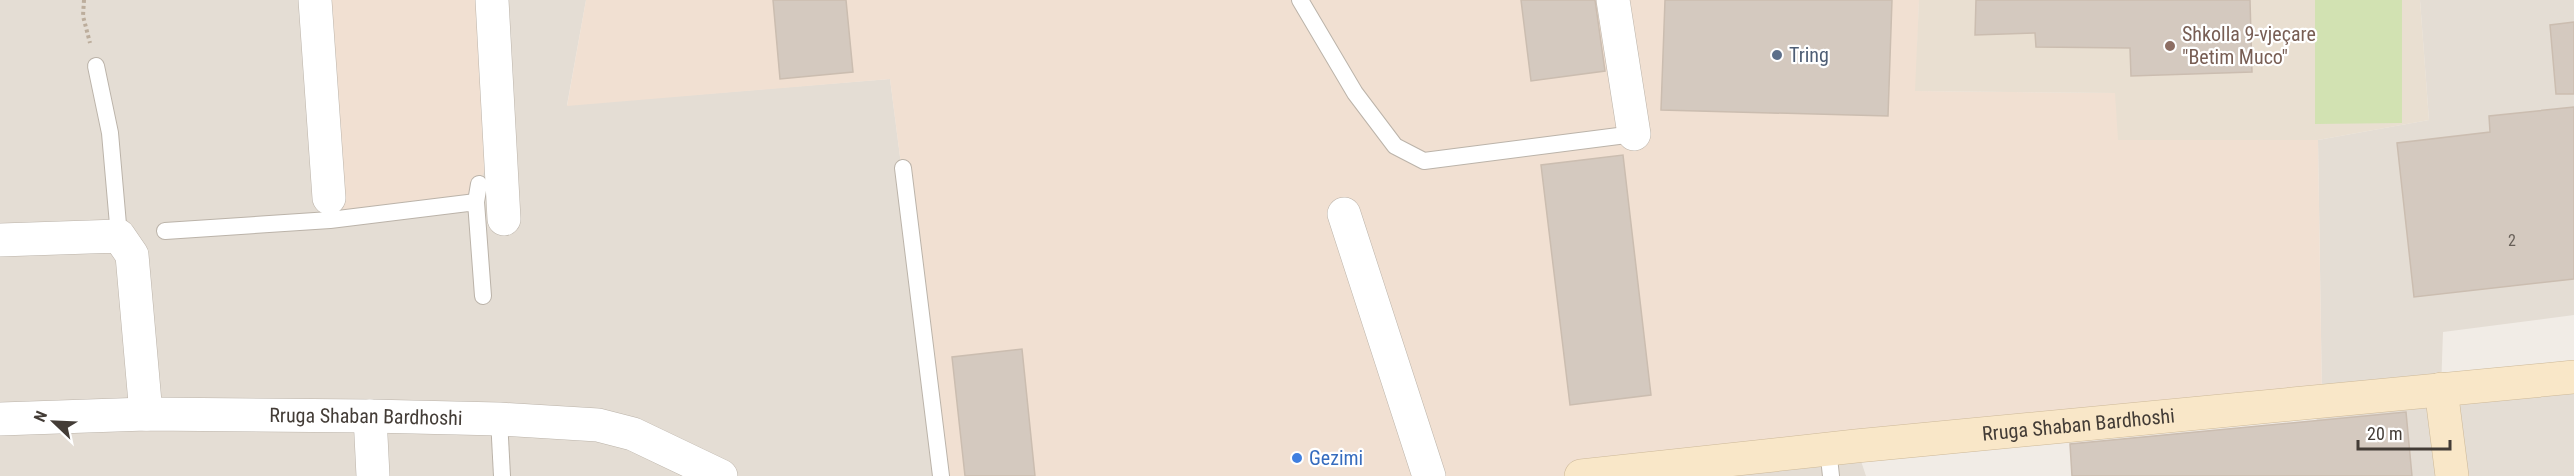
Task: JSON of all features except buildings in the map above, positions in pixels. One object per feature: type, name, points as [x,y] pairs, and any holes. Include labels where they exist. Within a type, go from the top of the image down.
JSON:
[{"type":"street","points":[[315,0],[329,209]]},
{"type":"street","points":[[492,0],[504,219]]},
{"type":"street","points":[[1613,0],[1634,134]]},
{"type":"street","points":[[1344,214],[1429,476]]},
{"type":"street","points":[[0,240],[119,236],[132,255],[146,414]]},
{"type":"street","name":"Rruga Shaban Bardhoshi","points":[[1581,476],[1829,462],[2441,389],[2574,377]]},
{"type":"street","points":[[2441,389],[2452,476]]},
{"type":"street","name":"Rruga Shaban Bardhoshi","points":[[0,419],[146,414],[370,416],[499,419],[598,425],[633,434],[721,476]]},
{"type":"street","points":[[370,416],[373,476]]},
{"type":"lane","points":[[1300,0],[1355,93],[1395,146],[1424,161],[1634,134]]},
{"type":"lane","points":[[96,66],[110,134],[119,236]]},
{"type":"lane","points":[[903,168],[941,476]]},
{"type":"lane","points":[[479,184],[476,202],[483,296]]},
{"type":"lane","points":[[165,231],[329,209],[476,202]]},
{"type":"lane","points":[[499,419],[502,476]]},
{"type":"path","points":[[84,0],[83,16],[96,66]]},
{"type":"shaded area","points":[[0,0],[586,0],[567,105],[890,79],[941,476],[0,476]]},
{"type":"shaded area","points":[[318,0],[492,0],[499,137],[479,184],[476,202],[330,220]]},
{"type":"shaded area","points":[[586,0],[1919,0],[1916,91],[2116,93],[2119,140],[2318,140],[2322,400],[1581,476],[941,476],[890,79],[567,106]]},
{"type":"shaded area","name":"Shkolla 9-vjeçare \"Betim Muco\"","points":[[1919,0],[2420,0],[2429,120],[2318,140],[2118,140],[2115,93],[1915,91]]},
{"type":"shaded area","points":[[2420,0],[2574,0],[2574,315],[2443,332],[2441,389],[2322,400],[2318,140],[2429,120]]},
{"type":"shaded area","points":[[2574,373],[2574,476],[2320,476],[2316,409]]},
{"type":"shaded area","points":[[1856,446],[1866,476],[1581,476]]},
{"type":"green space","points":[[2315,0],[2402,0],[2402,123],[2315,124]]},
{"type":"place","name":"Shkolla 9-vjeçare \"Betim Muco\"","points":[[2170,46]]},
{"type":"place","name":"Tring","points":[[1777,55]]},
{"type":"place","name":"Gezimi","points":[[1297,458]]}]
